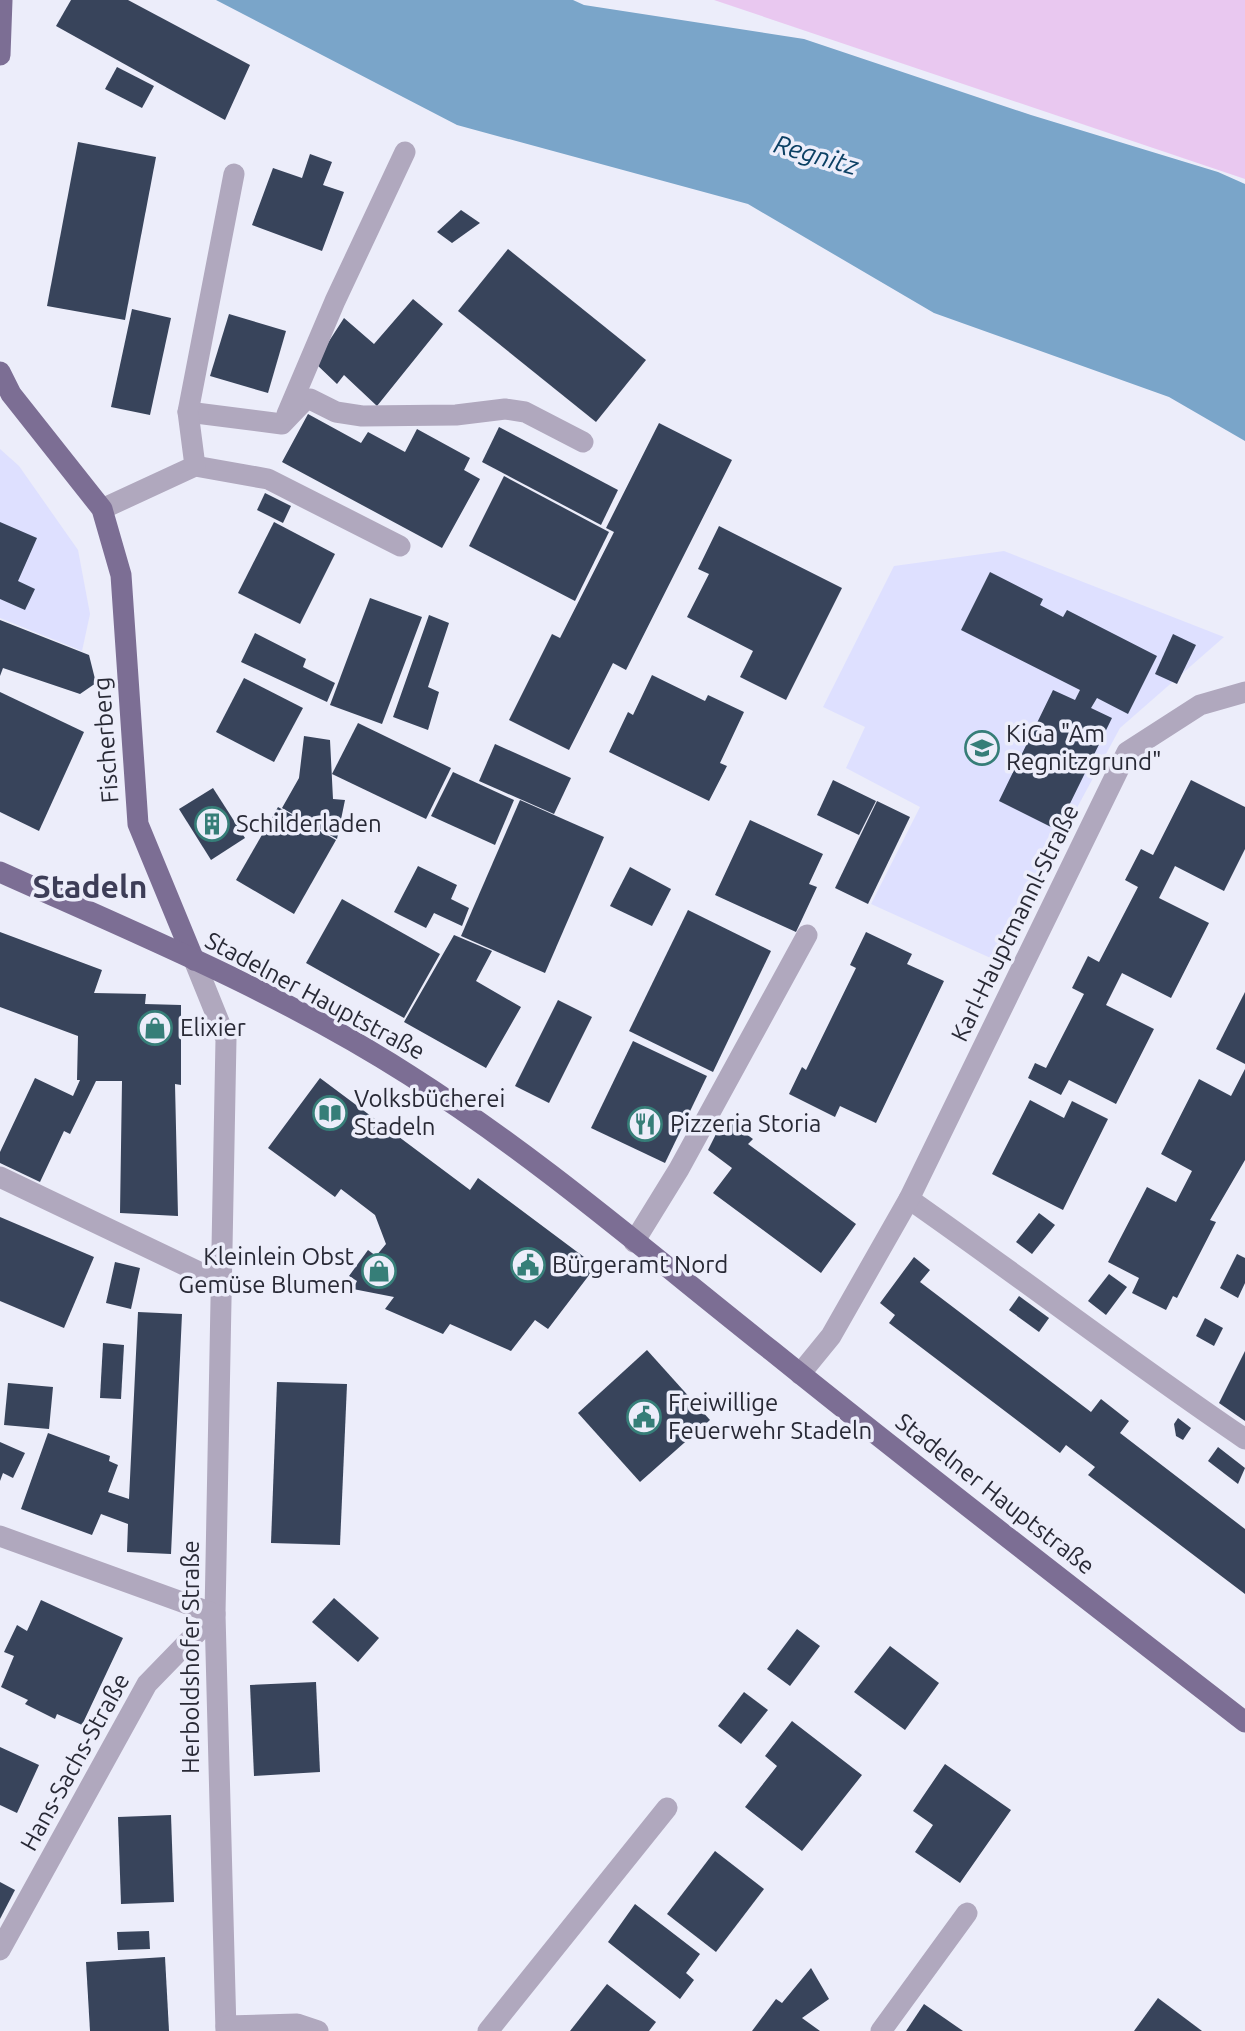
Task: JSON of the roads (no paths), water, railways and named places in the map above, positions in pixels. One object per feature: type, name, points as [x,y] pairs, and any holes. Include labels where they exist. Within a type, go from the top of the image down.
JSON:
[{"type":"main road","points":[[0,55],[2,0]]},
{"type":"main road","name":"Fischerberg","points":[[0,372],[11,394],[102,509],[121,575],[138,824],[194,960]]},
{"type":"main road","name":"Stadelner Hauptstraße","points":[[0,872],[194,960],[408,1074],[536,1162],[800,1374],[1245,1722]]},
{"type":"street","points":[[284,423],[335,301],[405,152]]},
{"type":"street","points":[[195,466],[188,412],[234,174]]},
{"type":"street","points":[[284,423],[304,401],[310,399],[336,412],[362,416],[456,415],[505,409],[524,412],[583,442]]},
{"type":"street","points":[[188,412],[284,423]]},
{"type":"street","points":[[102,509],[195,466],[268,479],[400,546]]},
{"type":"street","name":"Karl-Hauptmannl-Straße","points":[[800,1374],[831,1336],[909,1199],[1127,752],[1200,705],[1245,692]]},
{"type":"street","points":[[634,1242],[679,1169],[807,935]]},
{"type":"street","name":"Herboldshofer Straße","points":[[194,960],[226,1039],[215,1614],[226,2029]]},
{"type":"street","points":[[0,1177],[222,1283]]},
{"type":"street","points":[[909,1199],[1035,1287],[1157,1380],[1245,1439]]},
{"type":"street","points":[[0,1536],[215,1614]]},
{"type":"street","name":"Hans-Sachs-Straße","points":[[0,1950],[147,1684],[215,1614]]},
{"type":"street","points":[[488,2031],[667,1808]]},
{"type":"street","points":[[881,2031],[967,1913]]},
{"type":"street","points":[[226,2029],[297,2024],[318,2031]]},
{"type":"water","name":"Regnitz","points":[[216,0],[573,0],[584,5],[804,39],[1031,115],[1218,172],[1245,184],[1245,441],[1169,397],[934,313],[748,204],[457,125]]},
{"type":"place","name":"KiGa \"Am Regnitzgrund\"","points":[[982,748]]},
{"type":"place","name":"Schilderladen","points":[[212,824]]},
{"type":"place","name":"Elixier","points":[[155,1028]]},
{"type":"place","name":"Volksbücherei Stadeln","points":[[330,1113]]},
{"type":"place","name":"Pizzeria Storia","points":[[645,1124]]},
{"type":"place","name":"Bürgeramt Nord","points":[[528,1265]]},
{"type":"place","name":"Kleinlein Obst Gemüse Blumen","points":[[379,1271]]},
{"type":"place","name":"Freiwillige Feuerwehr Stadeln","points":[[644,1417]]},
{"type":"district","name":"Stadeln","points":[[90,887]]}]
